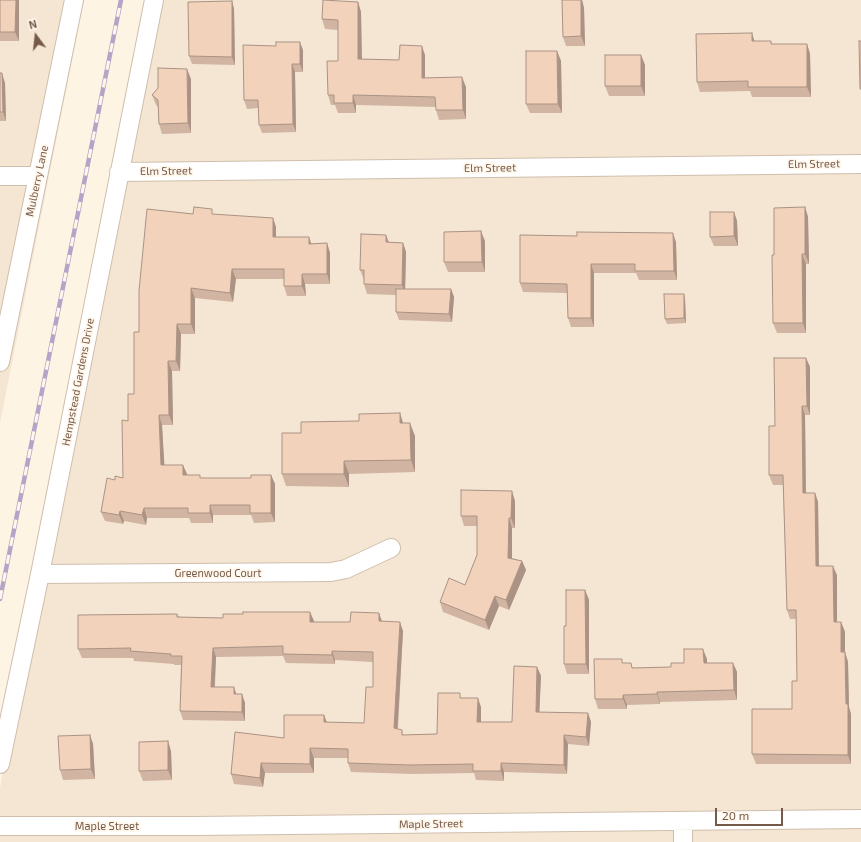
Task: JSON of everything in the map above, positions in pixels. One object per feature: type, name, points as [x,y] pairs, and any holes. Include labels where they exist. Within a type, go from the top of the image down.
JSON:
[{"type":"street","name":"Mulberry Lane","points":[[0,362],[74,0]]},
{"type":"street","name":"Hempstead Gardens Drive","points":[[0,764],[40,574],[154,0]]},
{"type":"street","name":"Elm Street","points":[[119,172],[861,164]]},
{"type":"street","points":[[0,176],[38,176]]},
{"type":"street","name":"Greenwood Court","points":[[40,574],[331,572],[346,569],[391,548]]},
{"type":"street","name":"Maple Street","points":[[0,826],[195,834],[683,821],[861,819]]},
{"type":"street","points":[[683,821],[683,842]]},
{"type":"shaded area","points":[[0,0],[84,0],[0,423]]},
{"type":"shaded area","points":[[157,0],[861,0],[861,842],[0,842],[0,788],[40,574]]},
{"type":"building","points":[[0,0],[16,0],[15,32],[0,32]]},
{"type":"building","points":[[323,0],[358,2],[358,59],[399,60],[400,45],[422,46],[422,78],[462,77],[463,110],[436,110],[435,97],[353,95],[353,103],[334,103],[334,95],[328,95],[327,61],[338,61],[338,20],[322,19]]},
{"type":"building","points":[[562,0],[581,0],[581,36],[563,37]]},
{"type":"building","points":[[232,1],[232,57],[189,56],[188,2]]},
{"type":"building","points":[[752,33],[752,41],[771,41],[771,44],[807,44],[807,87],[748,87],[748,81],[697,82],[696,34]]},
{"type":"building","points":[[859,41],[861,41],[861,89],[860,89]]},
{"type":"building","points":[[276,42],[300,42],[300,64],[292,64],[293,124],[259,125],[258,100],[244,100],[243,45],[276,46]]},
{"type":"building","points":[[526,51],[557,51],[558,104],[526,104]]},
{"type":"building","points":[[605,55],[641,55],[641,86],[605,86]]},
{"type":"building","points":[[158,68],[187,69],[188,123],[159,124],[158,100],[152,95],[158,88]]},
{"type":"building","points":[[0,73],[2,73],[3,112],[0,112]]},
{"type":"building","points":[[194,207],[212,209],[212,214],[273,218],[273,237],[309,237],[309,244],[327,243],[327,274],[302,274],[302,286],[284,286],[284,269],[232,269],[230,293],[191,288],[191,324],[177,324],[176,361],[168,361],[169,415],[159,415],[161,465],[183,465],[183,475],[200,475],[200,478],[251,478],[251,475],[271,475],[271,513],[250,513],[250,505],[210,505],[210,513],[188,513],[188,508],[144,508],[142,515],[120,511],[119,515],[101,512],[107,478],[115,480],[115,476],[123,478],[122,420],[128,421],[128,394],[134,394],[134,332],[139,332],[139,291],[147,209],[193,214]]},
{"type":"building","points":[[805,207],[805,254],[802,254],[803,323],[773,323],[772,255],[774,255],[774,208]]},
{"type":"building","points":[[710,212],[734,212],[734,236],[710,237]]},
{"type":"building","points":[[481,231],[482,262],[444,262],[444,232]]},
{"type":"building","points":[[577,232],[673,233],[674,271],[635,271],[635,264],[591,264],[591,318],[568,318],[567,284],[520,283],[520,235],[577,236]]},
{"type":"building","points":[[361,234],[386,235],[386,242],[403,243],[402,285],[364,284],[364,270],[360,270]]},
{"type":"building","points":[[396,289],[451,289],[449,314],[396,312]]},
{"type":"building","points":[[664,294],[684,294],[684,318],[665,319]]},
{"type":"building","points":[[774,358],[806,358],[807,406],[802,406],[803,493],[815,493],[816,566],[833,566],[834,622],[841,622],[841,652],[845,652],[846,704],[848,704],[848,755],[752,754],[752,709],[792,709],[792,681],[797,681],[796,610],[787,610],[783,475],[769,475],[769,426],[775,426]]},
{"type":"building","points":[[400,413],[400,423],[410,423],[411,460],[344,461],[344,474],[282,474],[282,433],[301,433],[301,422],[359,421],[359,414]]},
{"type":"building","points":[[461,490],[512,491],[511,518],[509,518],[508,558],[522,561],[506,600],[495,596],[485,620],[440,602],[449,578],[465,585],[477,555],[477,516],[461,516]]},
{"type":"building","points":[[566,590],[585,590],[586,664],[564,664]]},
{"type":"building","points":[[243,612],[310,612],[310,622],[350,622],[351,612],[379,613],[379,621],[400,622],[394,728],[402,730],[402,735],[437,734],[438,693],[460,693],[460,698],[478,698],[477,722],[512,722],[514,666],[537,667],[536,712],[588,713],[586,737],[564,735],[564,765],[501,763],[501,771],[473,771],[473,764],[410,765],[348,763],[348,749],[310,748],[310,764],[261,763],[260,778],[231,774],[235,732],[284,738],[284,715],[324,715],[324,722],[364,723],[366,687],[373,687],[373,652],[332,651],[332,655],[283,654],[283,646],[213,648],[211,687],[234,687],[234,694],[242,694],[242,712],[180,711],[182,656],[130,651],[131,648],[78,649],[78,615],[177,614],[177,617],[223,618],[223,614],[243,614]]},
{"type":"building","points":[[684,649],[703,649],[704,663],[733,663],[734,690],[657,692],[657,694],[623,695],[623,699],[595,699],[594,659],[622,659],[622,663],[631,663],[632,668],[671,667],[671,663],[684,663]]},
{"type":"building","points":[[90,735],[91,769],[60,770],[58,736]]},
{"type":"building","points":[[168,741],[168,770],[139,771],[139,742]]},
{"type":"railway","points":[[0,599],[121,0]]}]
